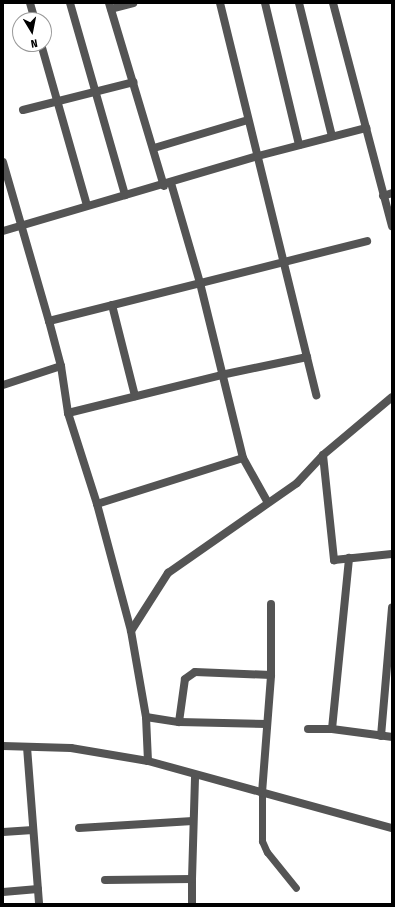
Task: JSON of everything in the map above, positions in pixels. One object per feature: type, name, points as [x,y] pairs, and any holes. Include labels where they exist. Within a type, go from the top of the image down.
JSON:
[{"type":"street","points":[[70,3],[125,195]]},
{"type":"street","points":[[133,3],[110,6],[154,148],[200,283],[221,375],[243,458],[268,503]]},
{"type":"street","points":[[220,3],[316,395]]},
{"type":"street","points":[[265,3],[299,145]]},
{"type":"street","points":[[299,3],[332,136]]},
{"type":"street","points":[[333,3],[392,226]]},
{"type":"street","points":[[43,52],[87,205]]},
{"type":"street","points":[[23,110],[96,90],[134,82]]},
{"type":"street","points":[[154,148],[248,120]]},
{"type":"street","points":[[3,231],[87,205],[167,184],[258,156],[366,128]]},
{"type":"street","points":[[3,162],[61,366],[68,413],[97,504],[131,631],[146,717],[148,761]]},
{"type":"street","points":[[383,196],[392,193]]},
{"type":"street","points":[[49,321],[366,241]]},
{"type":"street","points":[[112,305],[135,396]]},
{"type":"street","points":[[68,413],[221,375],[307,357]]},
{"type":"street","points":[[3,385],[61,366]]},
{"type":"street","points":[[131,631],[168,573],[297,483],[323,455],[392,397]]},
{"type":"street","points":[[323,455],[334,560],[392,554]]},
{"type":"street","points":[[97,504],[243,458]]},
{"type":"street","points":[[332,729],[349,558]]},
{"type":"street","points":[[262,793],[271,675],[271,604]]},
{"type":"street","points":[[381,736],[392,607]]},
{"type":"street","points":[[179,722],[186,679],[195,672],[271,675]]},
{"type":"street","points":[[146,717],[179,722],[267,724]]},
{"type":"street","points":[[308,729],[332,729],[392,737]]},
{"type":"street","points":[[3,746],[71,748],[148,761],[392,828]]},
{"type":"street","points":[[27,747],[39,904]]},
{"type":"street","points":[[192,904],[195,775]]},
{"type":"street","points":[[79,828],[193,821]]},
{"type":"street","points":[[3,832],[33,830]]},
{"type":"street","points":[[105,880],[192,879]]},
{"type":"street","points":[[3,892],[38,889]]},
{"type":"lane","points":[[262,793],[262,841],[267,852],[296,888]]}]
